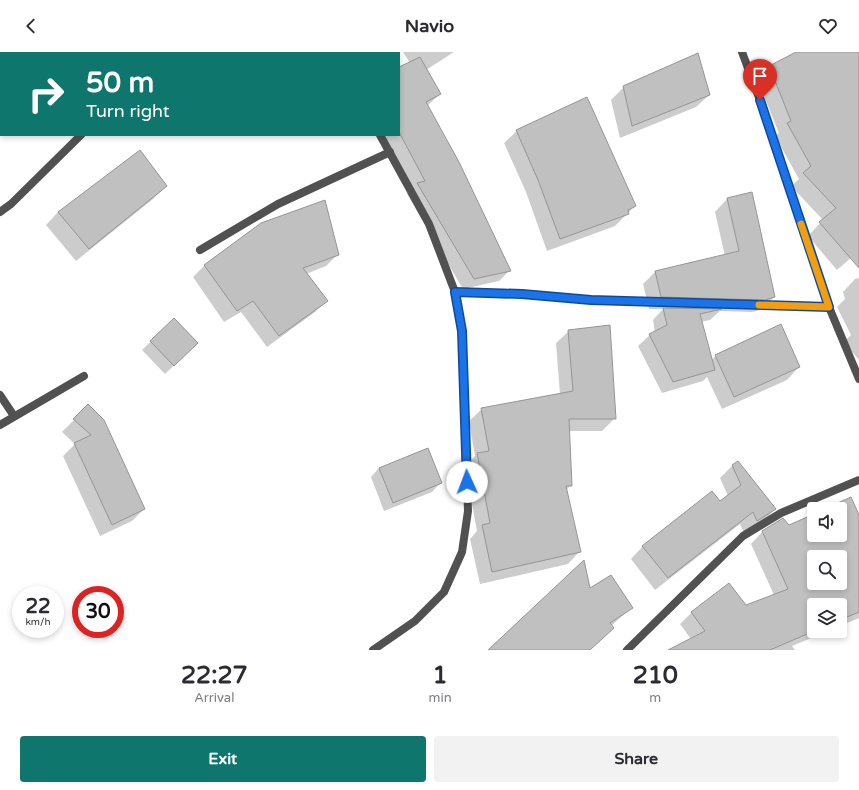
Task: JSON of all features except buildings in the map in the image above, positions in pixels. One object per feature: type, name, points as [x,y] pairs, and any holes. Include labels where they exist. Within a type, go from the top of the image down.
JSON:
[{"type":"street","points":[[742,52],[760,100],[829,307],[859,379]]},
{"type":"street","points":[[0,212],[11,204],[80,136]]},
{"type":"street","points":[[373,650],[415,621],[444,592],[462,552],[468,511],[462,331],[455,292],[429,224],[381,136]]},
{"type":"street","points":[[200,250],[278,204],[390,152]]},
{"type":"street","points":[[455,292],[522,294],[591,300],[829,307]]},
{"type":"street","points":[[0,425],[84,376]]},
{"type":"street","points":[[0,395],[14,416]]},
{"type":"street","points":[[627,650],[743,536],[781,513],[859,480]]},
{"type":"slow traffic","points":[[759,305],[829,307],[801,224]]},
{"type":"route","points":[[467,482],[462,331],[455,292],[522,294],[591,300],[829,307],[760,100]]}]
